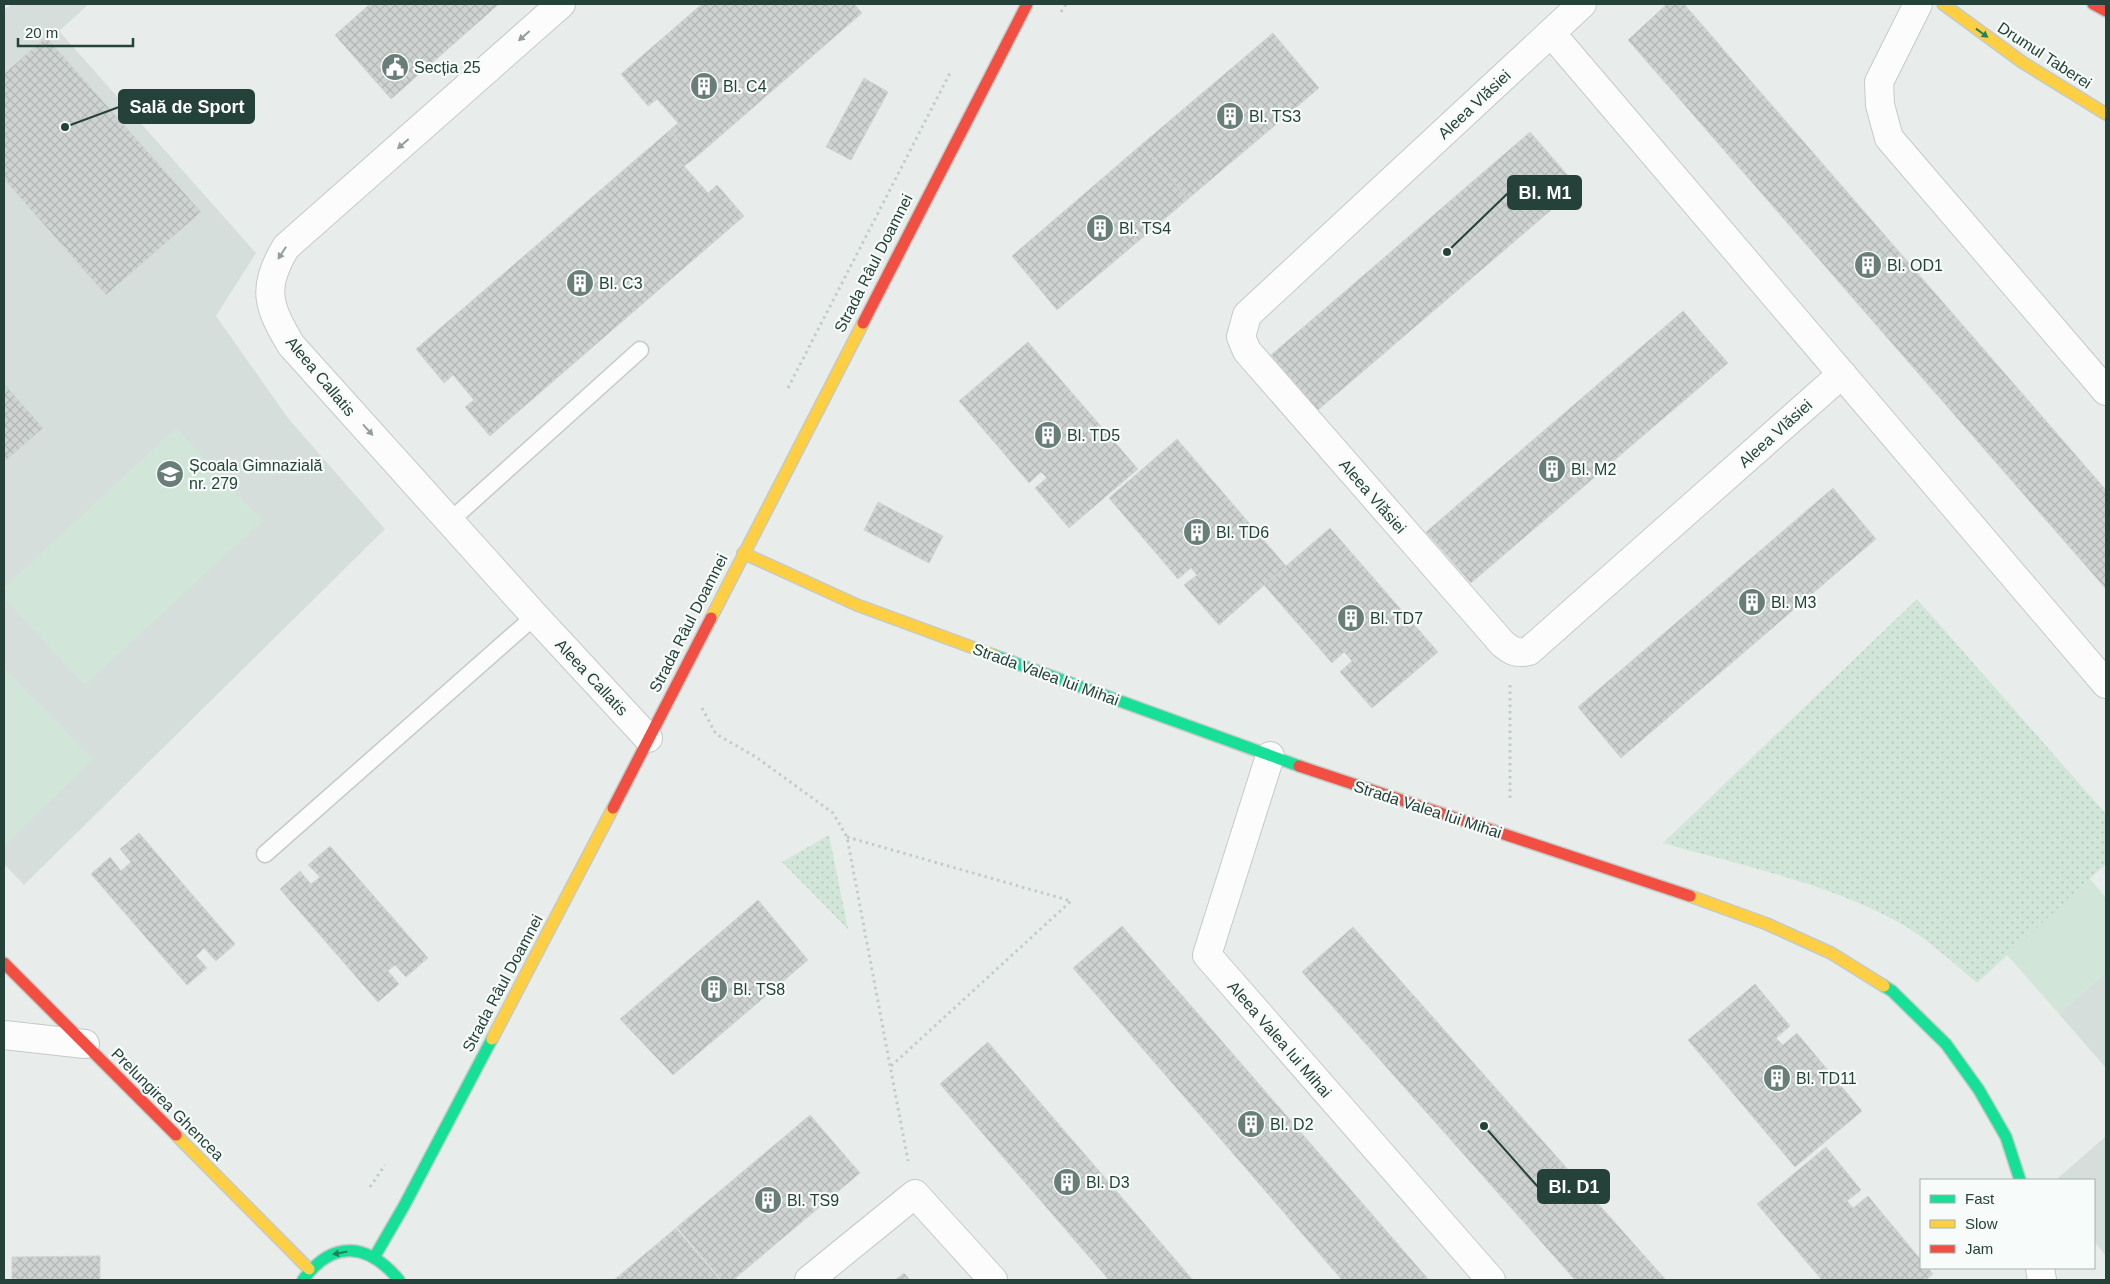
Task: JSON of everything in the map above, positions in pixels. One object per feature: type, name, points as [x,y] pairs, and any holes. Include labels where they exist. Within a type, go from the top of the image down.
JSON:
[{"type":"main road","name":"Strada Râul Doamnei","points":[[375,1256],[408,1198],[648,738],[1027,4]]},
{"type":"main road","name":"Drumul Taberei","points":[[1943,4],[2022,62],[2106,114]]},
{"type":"main road","points":[[2094,4],[2106,11]]},
{"type":"main road","name":"Strada Valea lui Mihai","points":[[743,553],[857,605],[1270,756],[1767,924],[1831,953],[1892,991],[1946,1044],[1979,1090],[2006,1137],[2020,1179]]},
{"type":"main road","name":"Prelungirea Ghencea","points":[[4,962],[309,1269]]},
{"type":"main road","points":[[303,1280],[309,1269],[323,1257],[340,1251],[358,1250],[375,1256],[389,1266],[399,1280]]},
{"type":"street","name":"Aleea Callatis","points":[[561,4],[286,247],[273,267],[269,296],[278,322],[291,345],[535,616],[648,738]]},
{"type":"street","name":"Aleea Vlăsiei","points":[[1582,4],[1247,316],[1241,337],[1247,352],[1510,650],[1520,654],[1529,651],[1842,374]]},
{"type":"street","points":[[1918,4],[1879,82],[1880,105],[1889,138],[2106,391]]},
{"type":"street","points":[[1551,33],[2106,684]]},
{"type":"street","name":"Aleea Valea lui Mihai","points":[[1270,756],[1207,955],[1491,1280]]},
{"type":"street","points":[[4,1035],[85,1044]]},
{"type":"street","points":[[809,1280],[915,1194],[993,1280]]},
{"type":"lane","points":[[450,521],[640,350]]},
{"type":"lane","points":[[264,854],[535,616]]},
{"type":"path","points":[[1510,650],[1510,836]]},
{"type":"path","points":[[682,672],[716,734],[756,757],[833,813],[847,837],[889,1068],[915,1194]]},
{"type":"path","points":[[847,837],[1071,902],[889,1068]]},
{"type":"shaded area","name":"Școala Gimnazială nr. 279","points":[[12,4],[89,4],[59,31],[256,253],[216,316],[288,418],[385,529],[24,885],[4,864],[4,10]]},
{"type":"shaded area","points":[[2106,972],[2106,1068],[2059,1014]]},
{"type":"shaded area","points":[[2106,1136],[2106,1256],[2095,1242],[2095,1179],[2057,1179]]},
{"type":"green space","points":[[176,428],[262,521],[85,685],[4,598],[4,588]]},
{"type":"green space","points":[[1917,599],[2106,814],[2106,864],[1977,983],[1919,935],[1870,908],[1812,885],[1663,843]]},
{"type":"green space","points":[[4,668],[93,759],[4,847]]},
{"type":"green space","points":[[829,835],[848,929],[782,862]]},
{"type":"green space","points":[[2090,879],[2106,898],[2106,972],[2059,1014],[2006,954]]},
{"type":"building","name":"Secția 25","points":[[370,4],[499,4],[391,99],[335,35]]},
{"type":"building","name":"Bl. C4","points":[[702,4],[854,4],[862,13],[695,158],[670,130],[678,123],[657,99],[648,106],[621,74]]},
{"type":"building","name":"Bl. OD1","points":[[1667,4],[1684,4],[2106,490],[2106,589],[1628,40]]},
{"type":"building","name":"Bl. TS3","points":[[1273,33],[1319,88],[1188,199],[1141,145]]},
{"type":"building","points":[[46,37],[201,212],[106,295],[4,179],[4,74]]},
{"type":"building","points":[[864,78],[888,92],[851,160],[826,147]]},
{"type":"building","name":"Bl. C3","points":[[670,130],[695,158],[684,166],[708,193],[717,185],[744,216],[490,436],[465,407],[474,400],[453,375],[444,383],[416,349]]},
{"type":"building","points":[[1530,132],[1578,187],[1318,410],[1271,355]]},
{"type":"building","name":"Bl. TS4","points":[[1141,145],[1188,199],[1057,310],[1012,256]]},
{"type":"building","name":"Bl. M2","points":[[1683,311],[1728,363],[1471,583],[1426,532]]},
{"type":"building","name":"Bl. TD5","points":[[1028,342],[1138,469],[1069,528],[1035,488],[1047,478],[1041,472],[1029,483],[959,401]]},
{"type":"building","points":[[4,386],[43,428],[4,462]]},
{"type":"building","name":"Bl. TD6","points":[[1177,439],[1286,566],[1219,625],[1184,585],[1197,575],[1191,568],[1178,579],[1109,498]]},
{"type":"building","name":"Bl. M3","points":[[1833,488],[1876,539],[1621,758],[1578,707]]},
{"type":"building","points":[[878,502],[943,536],[929,563],[864,530]]},
{"type":"building","name":"Bl. TD7","points":[[1330,528],[1438,652],[1372,708],[1340,672],[1352,661],[1344,652],[1332,663],[1264,585]]},
{"type":"building","points":[[139,833],[235,944],[216,961],[204,948],[196,956],[207,968],[187,985],[91,874],[110,857],[121,871],[131,862],[120,849]]},
{"type":"building","points":[[330,846],[428,958],[406,977],[395,965],[388,971],[399,984],[378,1002],[280,889],[300,871],[311,884],[320,877],[308,865]]},
{"type":"building","name":"Bl. TS8","points":[[758,900],[808,960],[673,1075],[620,1019]]},
{"type":"building","name":"Bl. D2","points":[[1122,926],[1429,1280],[1342,1280],[1073,968]]},
{"type":"building","points":[[1353,927],[1666,1280],[1575,1280],[1302,972]]},
{"type":"building","name":"Bl. TD11","points":[[1755,984],[1790,1026],[1776,1038],[1783,1045],[1797,1033],[1862,1111],[1795,1167],[1688,1040]]},
{"type":"building","name":"Bl. D3","points":[[988,1042],[1193,1280],[1109,1280],[940,1084]]},
{"type":"building","name":"Bl. TS9","points":[[810,1115],[860,1173],[733,1280],[721,1280],[677,1227]]},
{"type":"building","points":[[1826,1147],[1861,1190],[1847,1201],[1853,1208],[1868,1196],[1920,1259],[1920,1269],[1929,1269],[1933,1274],[1926,1280],[1822,1280],[1757,1204]]},
{"type":"building","points":[[676,1228],[720,1280],[614,1280]]},
{"type":"building","points":[[100,1256],[100,1280],[12,1280],[12,1257]]},
{"type":"building","points":[[904,1273],[910,1280],[895,1280]]},
{"type":"traffic: fast","points":[[993,655],[1299,766]]},
{"type":"traffic: fast","points":[[1884,986],[1892,991],[1946,1044],[1979,1090],[2006,1137],[2020,1179]]},
{"type":"traffic: fast","points":[[375,1256],[404,1206],[492,1039]]},
{"type":"traffic: fast","points":[[303,1280],[314,1267],[326,1258],[338,1252],[351,1251],[363,1253],[375,1259],[399,1280]]},
{"type":"traffic: slow","points":[[1943,4],[2022,62],[2106,114]]},
{"type":"traffic: slow","points":[[711,618],[863,323]]},
{"type":"traffic: slow","points":[[743,553],[857,605],[993,655]]},
{"type":"traffic: slow","points":[[492,1039],[613,808]]},
{"type":"traffic: slow","points":[[1690,896],[1767,924],[1831,953],[1884,986]]},
{"type":"traffic: slow","points":[[176,1135],[309,1269]]},
{"type":"traffic: jam","points":[[863,323],[1027,4]]},
{"type":"traffic: jam","points":[[2093,4],[2106,11]]},
{"type":"traffic: jam","points":[[613,808],[711,618]]},
{"type":"traffic: jam","points":[[1299,766],[1690,896]]},
{"type":"traffic: jam","points":[[4,963],[176,1135]]},
{"type":"place","name":"Secția 25","points":[[395,67]]},
{"type":"place","name":"Bl. C4","points":[[704,86]]},
{"type":"place","name":"Bl. TS3","points":[[1230,116]]},
{"type":"place","name":"Sală de Sport","points":[[65,127]]},
{"type":"place","name":"Bl. TS4","points":[[1100,228]]},
{"type":"place","name":"Bl. M1","points":[[1447,252]]},
{"type":"place","name":"Bl. OD1","points":[[1868,265]]},
{"type":"place","name":"Bl. C3","points":[[580,283]]},
{"type":"place","name":"Bl. TD5","points":[[1048,435]]},
{"type":"place","name":"Bl. M2","points":[[1552,469]]},
{"type":"place","name":"Școala Gimnazială nr. 279","points":[[170,474]]},
{"type":"place","name":"Bl. TD6","points":[[1197,532]]},
{"type":"place","name":"Bl. M3","points":[[1752,602]]},
{"type":"place","name":"Bl. TD7","points":[[1351,618]]},
{"type":"place","name":"Bl. TS8","points":[[714,989]]},
{"type":"place","name":"Bl. TD11","points":[[1777,1078]]},
{"type":"place","name":"Bl. D2","points":[[1251,1124]]},
{"type":"place","name":"Bl. D1","points":[[1484,1126]]},
{"type":"place","name":"Bl. D3","points":[[1067,1182]]},
{"type":"place","name":"Bl. TS9","points":[[768,1200]]}]
